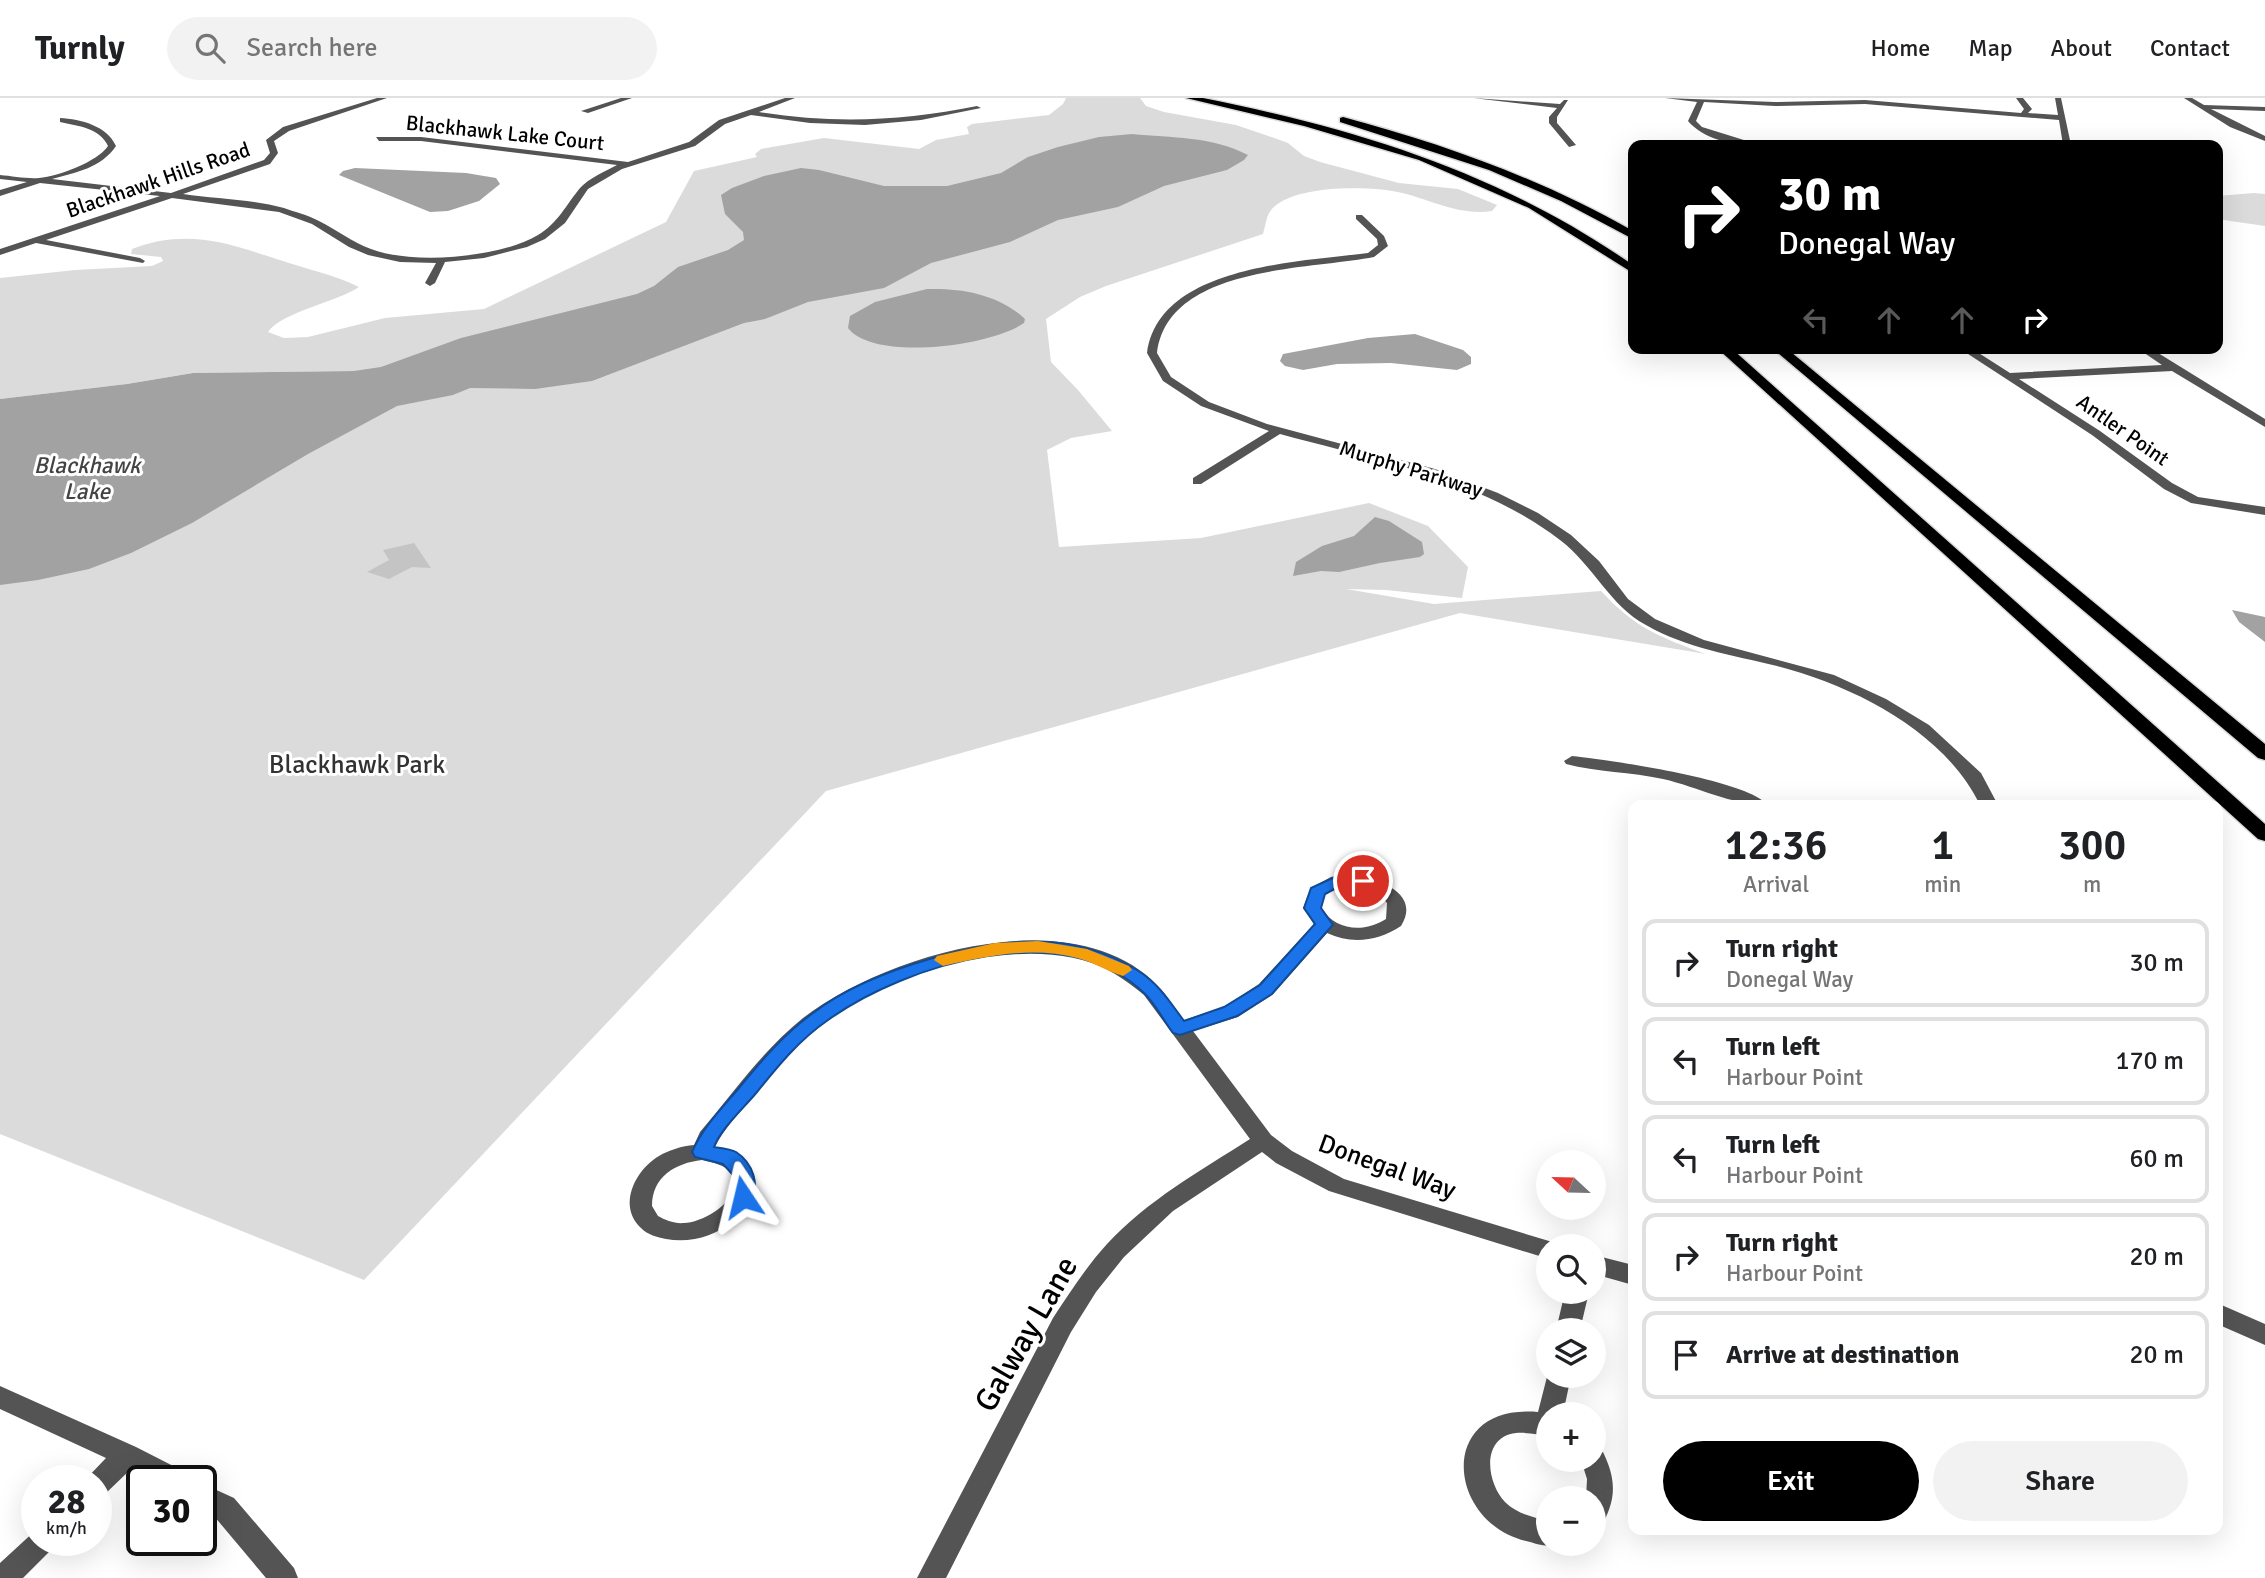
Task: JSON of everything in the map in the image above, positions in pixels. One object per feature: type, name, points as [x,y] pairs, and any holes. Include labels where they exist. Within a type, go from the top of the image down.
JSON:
[{"type":"highway","points":[[1190,98],[1346,135],[1457,173],[1510,196],[1565,225],[1628,267]]},
{"type":"highway","points":[[1332,117],[1439,148],[1496,169],[1552,192],[1628,233]]},
{"type":"highway","points":[[1730,354],[2265,835]]},
{"type":"highway","points":[[1785,354],[2265,754]]},
{"type":"street","name":"Blackhawk Hills Road","points":[[0,252],[267,162],[274,153],[270,140],[286,129],[384,98]]},
{"type":"street","points":[[585,111],[629,98]]},
{"type":"street","points":[[0,177],[280,210],[315,222],[352,245],[371,253],[400,259],[442,260],[484,256],[542,237],[562,221],[585,187],[627,164],[692,144],[722,122],[792,98]]},
{"type":"street","points":[[1476,98],[1562,106]]},
{"type":"street","points":[[1569,98],[1553,117],[1553,123],[1572,145]]},
{"type":"street","points":[[1668,98],[1783,104],[1865,100],[2062,118]]},
{"type":"street","points":[[2019,98],[2028,109],[2023,115]]},
{"type":"street","points":[[2058,98],[2066,140]]},
{"type":"street","points":[[2187,98],[2233,125],[2265,139]]},
{"type":"street","points":[[1702,99],[1692,121],[1699,129],[1738,140]]},
{"type":"street","points":[[2205,107],[2265,109]]},
{"type":"street","points":[[750,112],[788,120],[883,123],[924,120],[977,108]]},
{"type":"street","points":[[0,193],[93,164],[106,155],[111,146],[110,138],[102,132],[63,120]]},
{"type":"street","name":"Blackhawk Lake Court","points":[[379,139],[421,139],[627,164]]},
{"type":"street","name":"Murphy Parkway","points":[[1359,216],[1381,238],[1383,246],[1376,252],[1274,268],[1221,282],[1185,300],[1157,329],[1152,354],[1167,379],[1205,404],[1279,430],[1431,472],[1494,496],[1533,516],[1566,538],[1594,564],[1623,602],[1650,622],[1699,643],[1829,678],[1880,702],[1923,728],[1975,777],[1986,800]]},
{"type":"street","points":[[36,240],[140,261]]},
{"type":"street","points":[[430,283],[442,260]]},
{"type":"street","name":"Antler Point","points":[[1973,354],[2096,433],[2168,486],[2194,500],[2265,510]]},
{"type":"street","points":[[2151,354],[2265,424]]},
{"type":"street","points":[[2009,376],[2172,368]]},
{"type":"street","points":[[1197,481],[1279,430]]},
{"type":"street","points":[[1572,761],[1610,764],[1667,774],[1745,800]]},
{"type":"street","points":[[1180,1028],[1231,1012],[1266,989],[1324,925]]},
{"type":"street","name":"Donegal Way","points":[[702,1152],[708,1138],[783,1047],[821,1016],[863,990],[898,975],[980,951],[1023,946],[1053,948],[1108,962],[1152,990],[1263,1141],[1300,1167],[1337,1185],[1536,1246]]},
{"type":"street","name":"Galway Lane","points":[[930,1578],[1062,1325],[1088,1285],[1116,1250],[1166,1205],[1263,1141]]},
{"type":"street","points":[[702,1152],[729,1157],[744,1174],[743,1197],[736,1208],[711,1226],[696,1231],[666,1231],[654,1225],[645,1218],[640,1208],[643,1185],[661,1166],[688,1153],[702,1152]]},
{"type":"street","points":[[1606,1267],[1628,1274]]},
{"type":"street","points":[[2223,1316],[2265,1335]]},
{"type":"street","points":[[0,1397],[146,1465]]},
{"type":"street","points":[[1536,1420],[1520,1420],[1496,1427],[1484,1438],[1476,1452],[1474,1468],[1477,1485],[1486,1502],[1500,1516],[1517,1527],[1536,1531]]},
{"type":"street","points":[[112,1470],[127,1455]]},
{"type":"street","points":[[217,1503],[224,1507],[284,1578]]},
{"type":"street","points":[[4,1578],[26,1556]]},
{"type":"green space","name":"Blackhawk Park","points":[[1066,98],[1140,98],[1146,106],[1164,112],[1236,125],[1277,139],[1288,143],[1304,156],[1320,162],[1399,183],[1458,189],[1497,205],[1492,211],[1480,212],[1444,206],[1385,190],[1349,188],[1310,192],[1278,204],[1269,213],[1263,234],[1106,286],[1080,297],[1046,319],[1051,362],[1112,431],[1071,438],[1047,450],[1059,547],[1201,538],[1369,503],[1428,526],[1468,567],[1462,598],[1346,589],[1434,604],[1601,591],[1637,623],[1706,654],[1460,613],[826,791],[364,1280],[0,1134],[0,540],[351,371],[193,373],[0,399],[0,278],[152,266],[163,261],[161,257],[131,254],[132,249],[173,239],[192,239],[249,250],[359,287],[296,313],[268,332],[284,338],[308,337],[385,318],[484,309],[666,222],[694,171],[757,157],[755,154],[761,149],[824,138],[919,149],[936,140],[969,134],[967,127],[972,124],[1049,115],[1063,104]]},
{"type":"green space","points":[[2265,194],[2265,226],[2223,220],[2223,196]]},
{"type":"water","name":"Blackhawk Lake","points":[[1132,134],[1206,141],[1248,155],[1227,170],[1164,186],[1118,207],[1058,220],[1010,242],[931,263],[884,288],[808,302],[765,319],[744,323],[592,381],[535,389],[470,388],[453,395],[397,406],[308,454],[192,523],[131,553],[89,569],[0,585],[0,399],[193,373],[354,371],[381,367],[461,338],[637,294],[654,286],[678,267],[728,250],[744,240],[743,232],[725,214],[721,195],[764,176],[801,168],[884,186],[947,186],[1001,173],[1028,157],[1058,147],[1099,137]]},
{"type":"water","points":[[355,168],[466,173],[496,178],[500,184],[479,201],[448,211],[430,212],[339,175]]},
{"type":"water","points":[[927,289],[966,291],[991,298],[1014,310],[1025,319],[1024,323],[986,338],[933,347],[882,345],[862,338],[848,328],[850,316],[875,302]]},
{"type":"water","points":[[1415,334],[1463,350],[1471,357],[1471,364],[1457,370],[1391,363],[1337,364],[1303,370],[1285,366],[1280,361],[1283,354],[1368,338]]},
{"type":"water","points":[[1375,517],[1389,521],[1422,542],[1424,554],[1420,557],[1339,572],[1321,571],[1293,576],[1296,562],[1322,546],[1354,536]]},
{"type":"water","points":[[2232,610],[2265,617],[2265,642],[2239,622]]},
{"type":"building","points":[[414,543],[431,568],[412,567],[389,579],[367,572],[389,560],[383,550]]},
{"type":"slow traffic","points":[[943,960],[995,948],[1038,946],[1081,953],[1123,970]]},
{"type":"route","points":[[743,1197],[746,1185],[744,1174],[729,1157],[702,1152],[708,1138],[783,1047],[821,1016],[863,990],[910,970],[980,951],[1023,946],[1053,948],[1094,957],[1132,975],[1152,990],[1180,1028],[1231,1012],[1266,989],[1324,925],[1312,908],[1317,891],[1337,881],[1363,881]]}]
